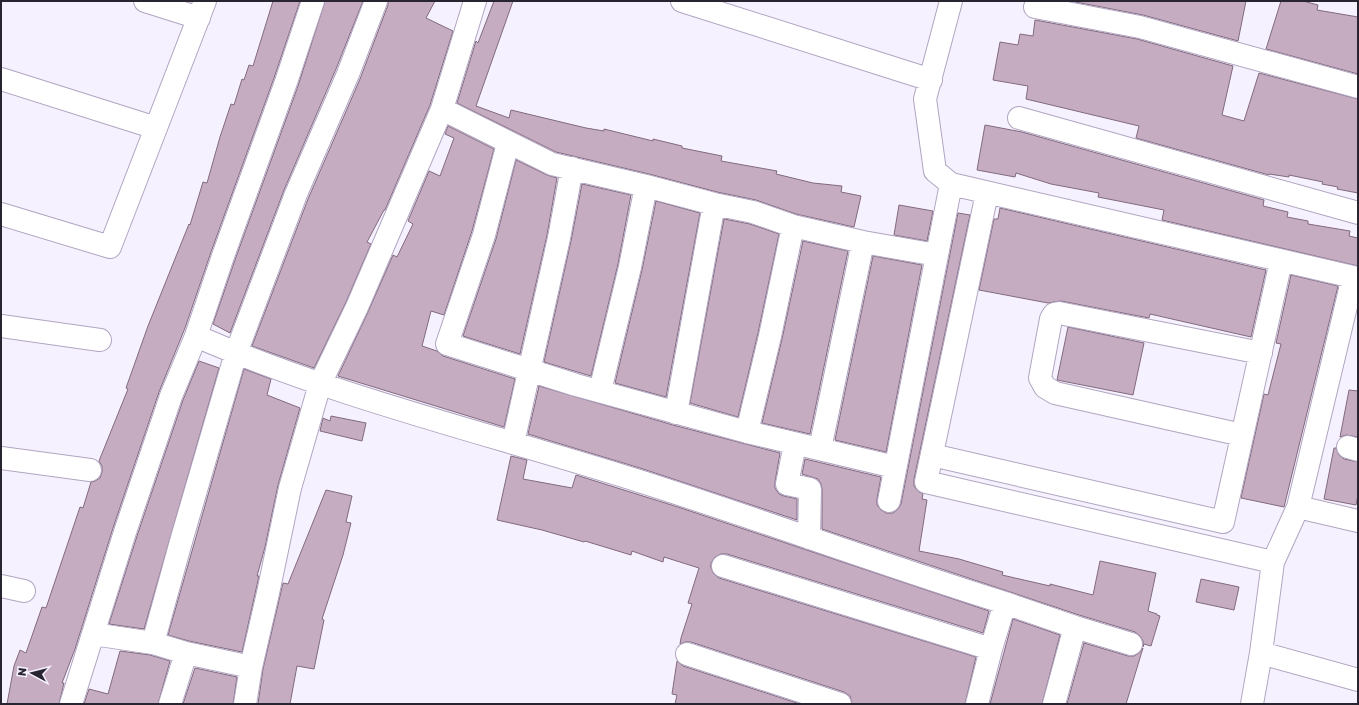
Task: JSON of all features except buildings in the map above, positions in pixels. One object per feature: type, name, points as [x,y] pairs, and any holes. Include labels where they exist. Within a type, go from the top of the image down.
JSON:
[{"type":"street","points":[[1,214],[110,247],[202,9],[145,1]]},
{"type":"street","points":[[71,704],[125,532],[171,396],[196,336],[223,256],[286,82],[313,1]]},
{"type":"street","points":[[153,643],[184,530],[236,353],[296,194],[348,74],[376,1]]},
{"type":"street","points":[[245,704],[251,667],[290,488],[320,384],[357,307],[442,109],[475,1]]},
{"type":"street","points":[[682,1],[930,80]]},
{"type":"street","points":[[952,1],[925,99],[935,171],[951,184],[1353,277],[1298,507],[1273,562],[1261,653],[1252,704]]},
{"type":"street","points":[[1035,7],[1140,27],[1358,87]]},
{"type":"street","points":[[1,80],[156,128]]},
{"type":"street","points":[[442,109],[552,164],[714,204],[753,212],[793,226],[864,242],[937,255]]},
{"type":"street","points":[[1019,118],[1358,213]]},
{"type":"street","points":[[508,143],[484,235],[446,344],[676,413],[795,444],[895,467]]},
{"type":"street","points":[[513,443],[559,238],[572,168]]},
{"type":"street","points":[[889,501],[951,184]]},
{"type":"street","points":[[600,391],[630,267],[646,186]]},
{"type":"street","points":[[987,193],[926,482],[1273,562]]},
{"type":"street","points":[[676,413],[714,204]]},
{"type":"street","points":[[747,432],[770,336],[793,226]]},
{"type":"street","points":[[820,449],[864,242]]},
{"type":"street","points":[[1217,549],[1281,261]]},
{"type":"street","points":[[1242,435],[1055,393],[1045,387],[1040,378],[1051,319],[1054,314],[1059,313],[1261,353]]},
{"type":"street","points":[[1,326],[100,340]]},
{"type":"street","points":[[196,336],[236,353],[320,384],[640,481],[944,584],[1131,644]]},
{"type":"street","points":[[795,444],[787,484],[810,489],[809,538]]},
{"type":"street","points":[[932,455],[1223,522]]},
{"type":"street","points":[[1,458],[90,470]]},
{"type":"street","points":[[1298,507],[1358,521]]},
{"type":"street","points":[[723,566],[991,649]]},
{"type":"street","points":[[1,586],[24,590]]},
{"type":"street","points":[[977,704],[991,649],[1005,603]]},
{"type":"street","points":[[1054,704],[1075,627]]},
{"type":"street","points":[[93,634],[153,643],[186,653],[251,667]]},
{"type":"street","points":[[170,704],[186,653]]},
{"type":"street","points":[[1261,653],[1358,680]]},
{"type":"street","points":[[687,654],[840,704]]}]
